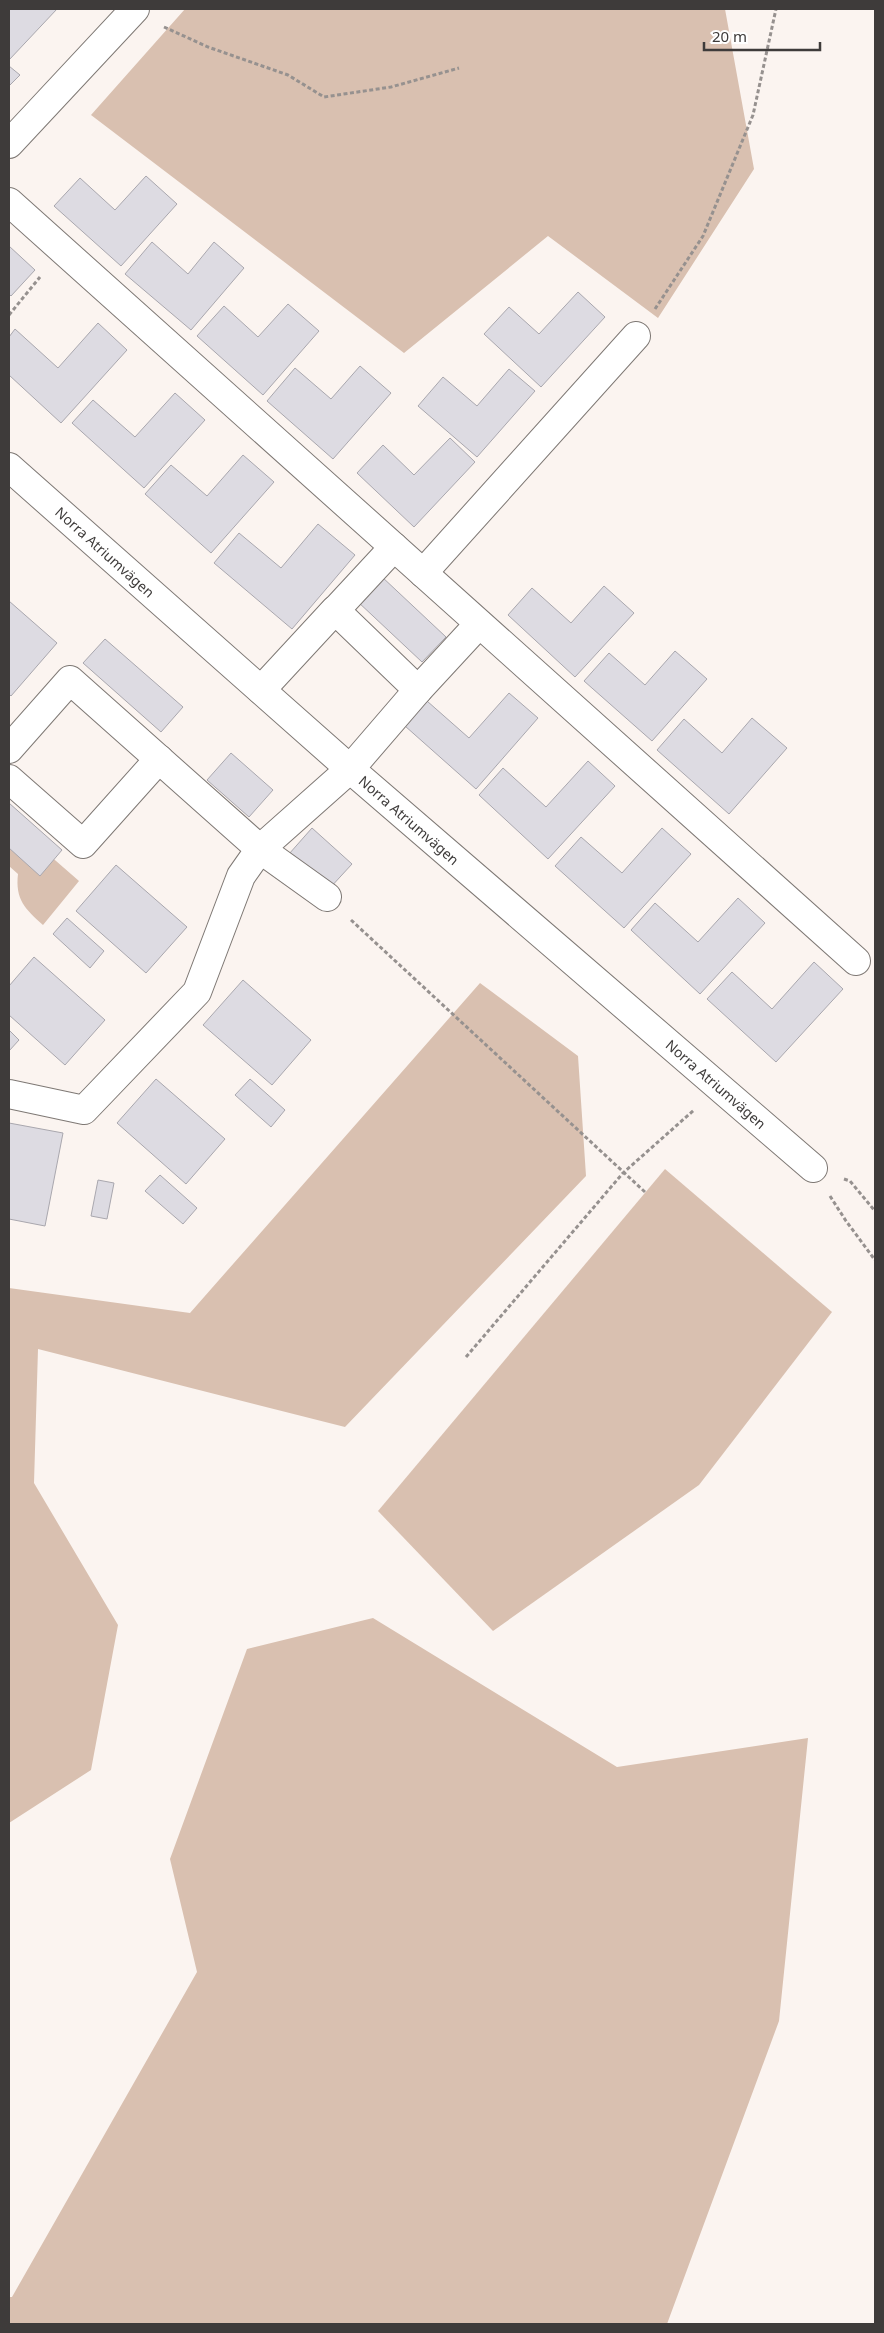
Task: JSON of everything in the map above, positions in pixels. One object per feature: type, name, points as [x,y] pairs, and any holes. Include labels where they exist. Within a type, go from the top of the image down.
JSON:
[{"type":"street","points":[[9,144],[132,10]]},
{"type":"street","points":[[9,202],[856,961]]},
{"type":"street","points":[[423,573],[636,336]]},
{"type":"street","name":"Norra Atriumvägen","points":[[9,467],[350,769],[813,1168]]},
{"type":"street","points":[[261,690],[394,547]]},
{"type":"street","points":[[330,616],[336,610],[418,690]]},
{"type":"street","points":[[9,1094],[84,1110],[197,992],[241,876],[260,849],[350,769],[418,690],[479,624]]},
{"type":"street","points":[[13,737],[70,680],[260,849],[327,897]]},
{"type":"street","points":[[9,779],[83,844],[158,758]]},
{"type":"path","points":[[636,336],[703,236],[753,115],[776,9]]},
{"type":"path","points":[[132,10],[208,47],[288,75],[324,98],[391,87],[459,68]]},
{"type":"path","points":[[9,315],[62,250]]},
{"type":"path","points":[[327,897],[644,1192]]},
{"type":"path","points":[[466,1357],[623,1174],[700,1105],[716,1085]]},
{"type":"path","points":[[813,1168],[850,1181],[875,1211]]},
{"type":"path","points":[[813,1168],[846,1222],[875,1260]]},
{"type":"shaded area","points":[[185,9],[725,9],[754,169],[658,318],[548,236],[404,353],[91,115]]},
{"type":"shaded area","points":[[9,820],[79,881],[43,925],[23,903],[18,890],[18,874],[9,866]]},
{"type":"shaded area","points":[[480,983],[578,1056],[586,1176],[345,1427],[38,1349],[34,1483],[118,1625],[91,1770],[9,1823],[9,1288],[190,1313]]},
{"type":"shaded area","points":[[665,1169],[832,1312],[699,1485],[493,1631],[378,1511]]},
{"type":"shaded area","points":[[373,1618],[617,1767],[808,1738],[779,2021],[667,2324],[9,2324],[9,2297],[12,2297],[197,1972],[170,1859],[247,1649]]},
{"type":"building","points":[[9,9],[57,9],[9,60]]},
{"type":"building","points":[[9,66],[20,75],[9,86]]},
{"type":"building","points":[[146,176],[177,204],[121,266],[54,206],[80,178],[115,210]]},
{"type":"building","points":[[152,242],[188,274],[214,242],[244,268],[191,330],[125,274]]},
{"type":"building","points":[[9,246],[35,270],[11,296],[9,294]]},
{"type":"building","points":[[578,292],[605,317],[541,387],[484,334],[509,307],[539,334]]},
{"type":"building","points":[[288,304],[319,331],[263,395],[197,336],[224,306],[258,337]]},
{"type":"building","points":[[98,323],[127,350],[61,423],[9,375],[9,337],[15,329],[58,368]]},
{"type":"building","points":[[360,366],[391,393],[333,459],[267,401],[295,368],[331,399]]},
{"type":"building","points":[[509,369],[535,391],[477,457],[418,406],[443,377],[477,406]]},
{"type":"building","points":[[175,393],[205,420],[144,488],[72,423],[93,400],[135,437]]},
{"type":"building","points":[[450,438],[475,462],[414,527],[357,473],[383,445],[414,475]]},
{"type":"building","points":[[243,455],[274,482],[211,553],[145,494],[171,465],[207,496]]},
{"type":"building","points":[[318,524],[355,555],[292,629],[214,563],[239,533],[281,568]]},
{"type":"building","points":[[381,576],[446,637],[422,662],[357,601]]},
{"type":"building","points":[[604,586],[634,613],[575,677],[508,615],[532,588],[571,623]]},
{"type":"building","points":[[9,601],[57,643],[11,696],[9,694]]},
{"type":"building","points":[[105,639],[183,707],[161,732],[83,663]]},
{"type":"building","points":[[675,651],[707,679],[652,741],[584,681],[609,653],[645,685]]},
{"type":"building","points":[[509,693],[538,718],[476,789],[405,726],[427,701],[469,738]]},
{"type":"building","points":[[752,718],[787,748],[729,814],[657,750],[684,719],[722,753]]},
{"type":"building","points":[[231,753],[273,790],[249,817],[207,780]]},
{"type":"building","points":[[588,761],[615,786],[548,859],[479,795],[503,768],[546,807]]},
{"type":"building","points":[[9,803],[62,850],[40,876],[9,848]]},
{"type":"building","points":[[312,828],[352,864],[329,889],[289,854]]},
{"type":"building","points":[[662,828],[691,854],[624,928],[555,866],[581,837],[622,873]]},
{"type":"building","points":[[116,865],[187,927],[146,973],[76,911]]},
{"type":"building","points":[[738,898],[765,923],[700,994],[631,930],[655,903],[698,942]]},
{"type":"building","points":[[67,918],[104,951],[90,968],[53,934]]},
{"type":"building","points":[[34,957],[105,1020],[65,1065],[9,1015],[9,986]]},
{"type":"building","points":[[814,962],[843,989],[776,1062],[707,999],[732,972],[772,1009]]},
{"type":"building","points":[[243,980],[311,1040],[272,1085],[203,1025]]},
{"type":"building","points":[[9,1030],[19,1040],[9,1051]]},
{"type":"building","points":[[156,1079],[225,1139],[186,1184],[117,1123]]},
{"type":"building","points":[[250,1079],[285,1110],[271,1127],[235,1095]]},
{"type":"building","points":[[9,1123],[63,1133],[45,1226],[9,1219]]},
{"type":"building","points":[[160,1175],[197,1208],[183,1224],[145,1191]]},
{"type":"building","points":[[98,1180],[114,1183],[107,1219],[91,1216]]}]
